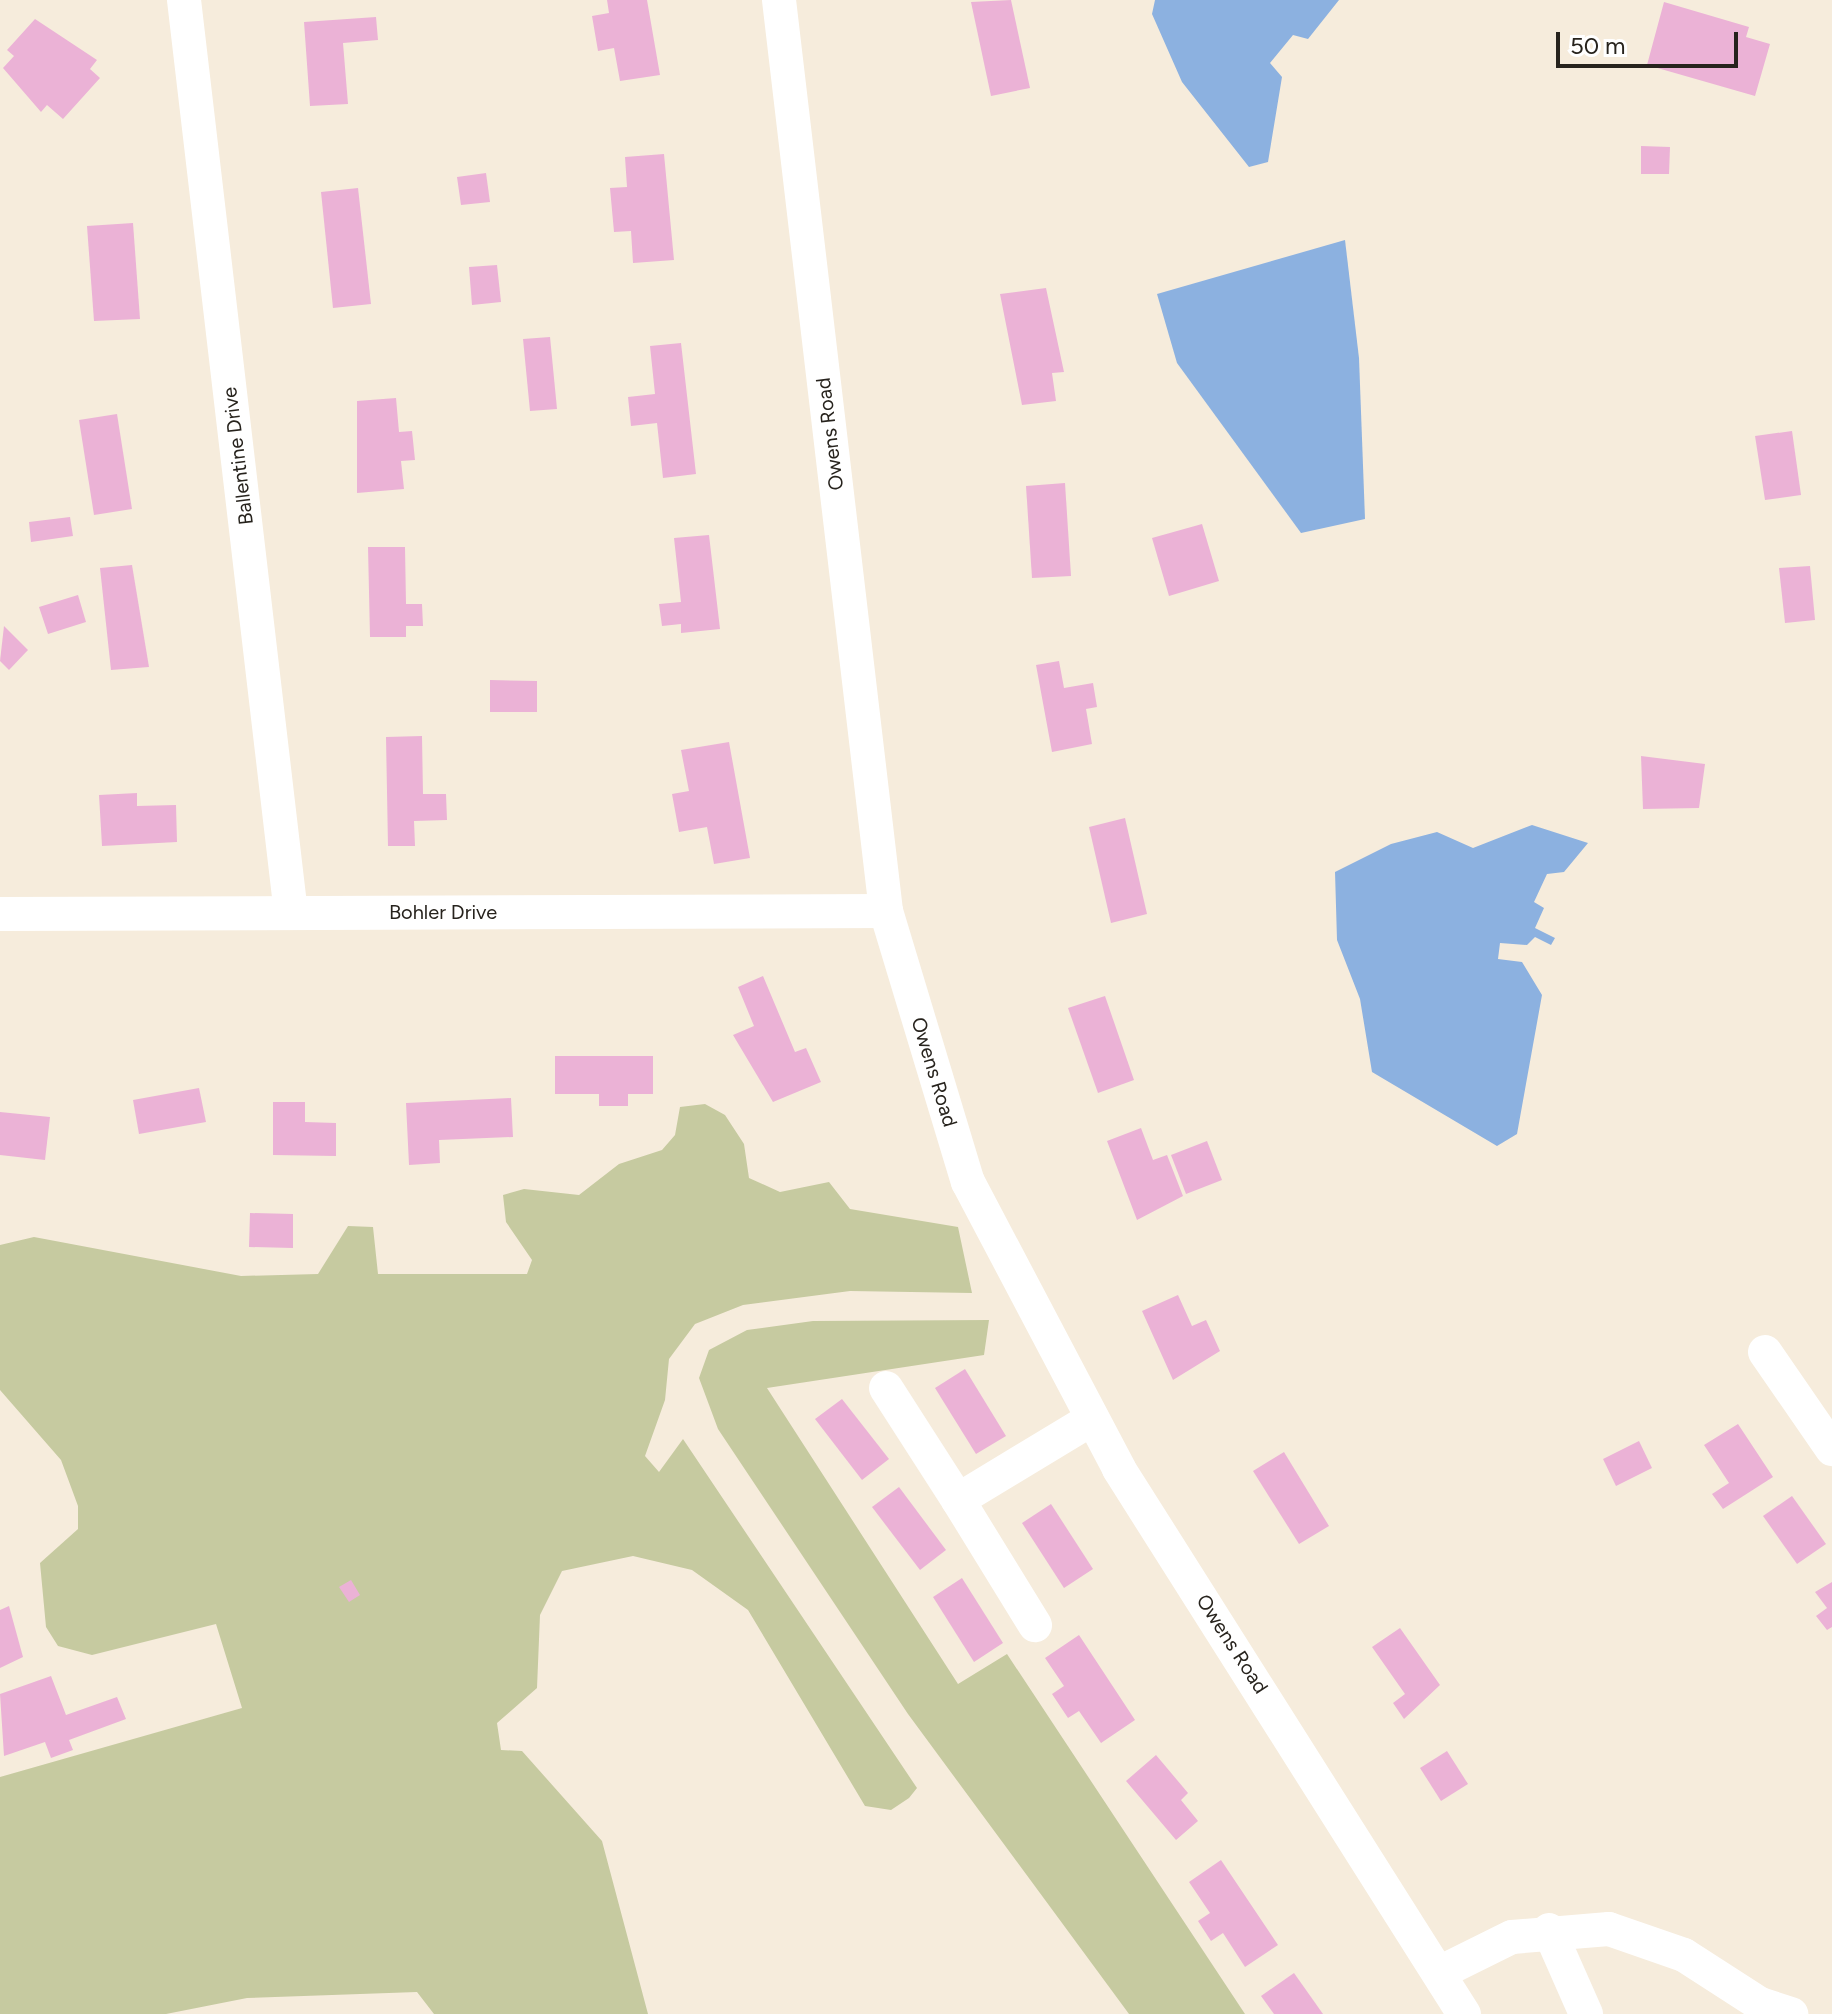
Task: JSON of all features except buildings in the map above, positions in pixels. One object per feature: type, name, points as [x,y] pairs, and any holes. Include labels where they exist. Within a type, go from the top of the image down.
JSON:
[{"type":"street","name":"Ballentine Drive","points":[[184,0],[291,913]]},
{"type":"street","name":"Owens Road","points":[[779,0],[886,911],[968,1182],[1092,1419],[1464,2014]]},
{"type":"street","name":"Bohler Drive","points":[[0,914],[886,911]]},
{"type":"street","points":[[1765,1352],[1832,1449]]},
{"type":"street","points":[[886,1388],[1035,1625]]},
{"type":"street","points":[[958,1500],[1092,1419]]},
{"type":"street","points":[[1439,1973],[1512,1937],[1549,1930],[1624,1934],[1684,1955],[1760,2004],[1791,2014]]},
{"type":"street","points":[[1549,1930],[1586,2014]]},
{"type":"green space","points":[[705,1104],[725,1115],[744,1144],[749,1178],[780,1192],[829,1182],[850,1209],[958,1227],[972,1293],[850,1291],[743,1305],[695,1324],[669,1359],[665,1400],[645,1456],[659,1472],[683,1439],[917,1788],[909,1798],[891,1810],[865,1806],[748,1610],[692,1570],[633,1556],[562,1571],[540,1615],[537,1688],[497,1723],[501,1750],[522,1751],[602,1841],[648,2014],[434,2014],[417,1992],[247,1998],[166,2014],[0,2014],[0,1777],[242,1708],[216,1624],[92,1655],[58,1646],[46,1627],[40,1563],[78,1529],[78,1506],[61,1460],[0,1390],[0,1245],[34,1237],[241,1276],[318,1274],[348,1226],[373,1227],[378,1274],[527,1274],[532,1260],[506,1222],[503,1195],[524,1189],[579,1195],[619,1164],[662,1150],[675,1135],[680,1107]]},
{"type":"green space","points":[[989,1320],[984,1355],[767,1388],[958,1684],[1007,1654],[1245,2014],[1129,2014],[908,1714],[718,1429],[699,1378],[709,1350],[747,1330],[813,1321]]},
{"type":"water","points":[[1155,0],[1339,0],[1308,39],[1293,35],[1270,63],[1282,77],[1268,162],[1249,167],[1182,82],[1152,14]]},
{"type":"water","points":[[1345,240],[1359,358],[1365,519],[1301,533],[1177,363],[1157,294]]},
{"type":"water","points":[[1532,825],[1588,843],[1564,872],[1547,874],[1534,902],[1544,908],[1535,928],[1555,938],[1551,945],[1535,937],[1527,945],[1500,943],[1498,959],[1522,962],[1542,995],[1517,1134],[1497,1146],[1372,1072],[1360,999],[1337,940],[1335,872],[1391,844],[1437,832],[1473,848]]}]
